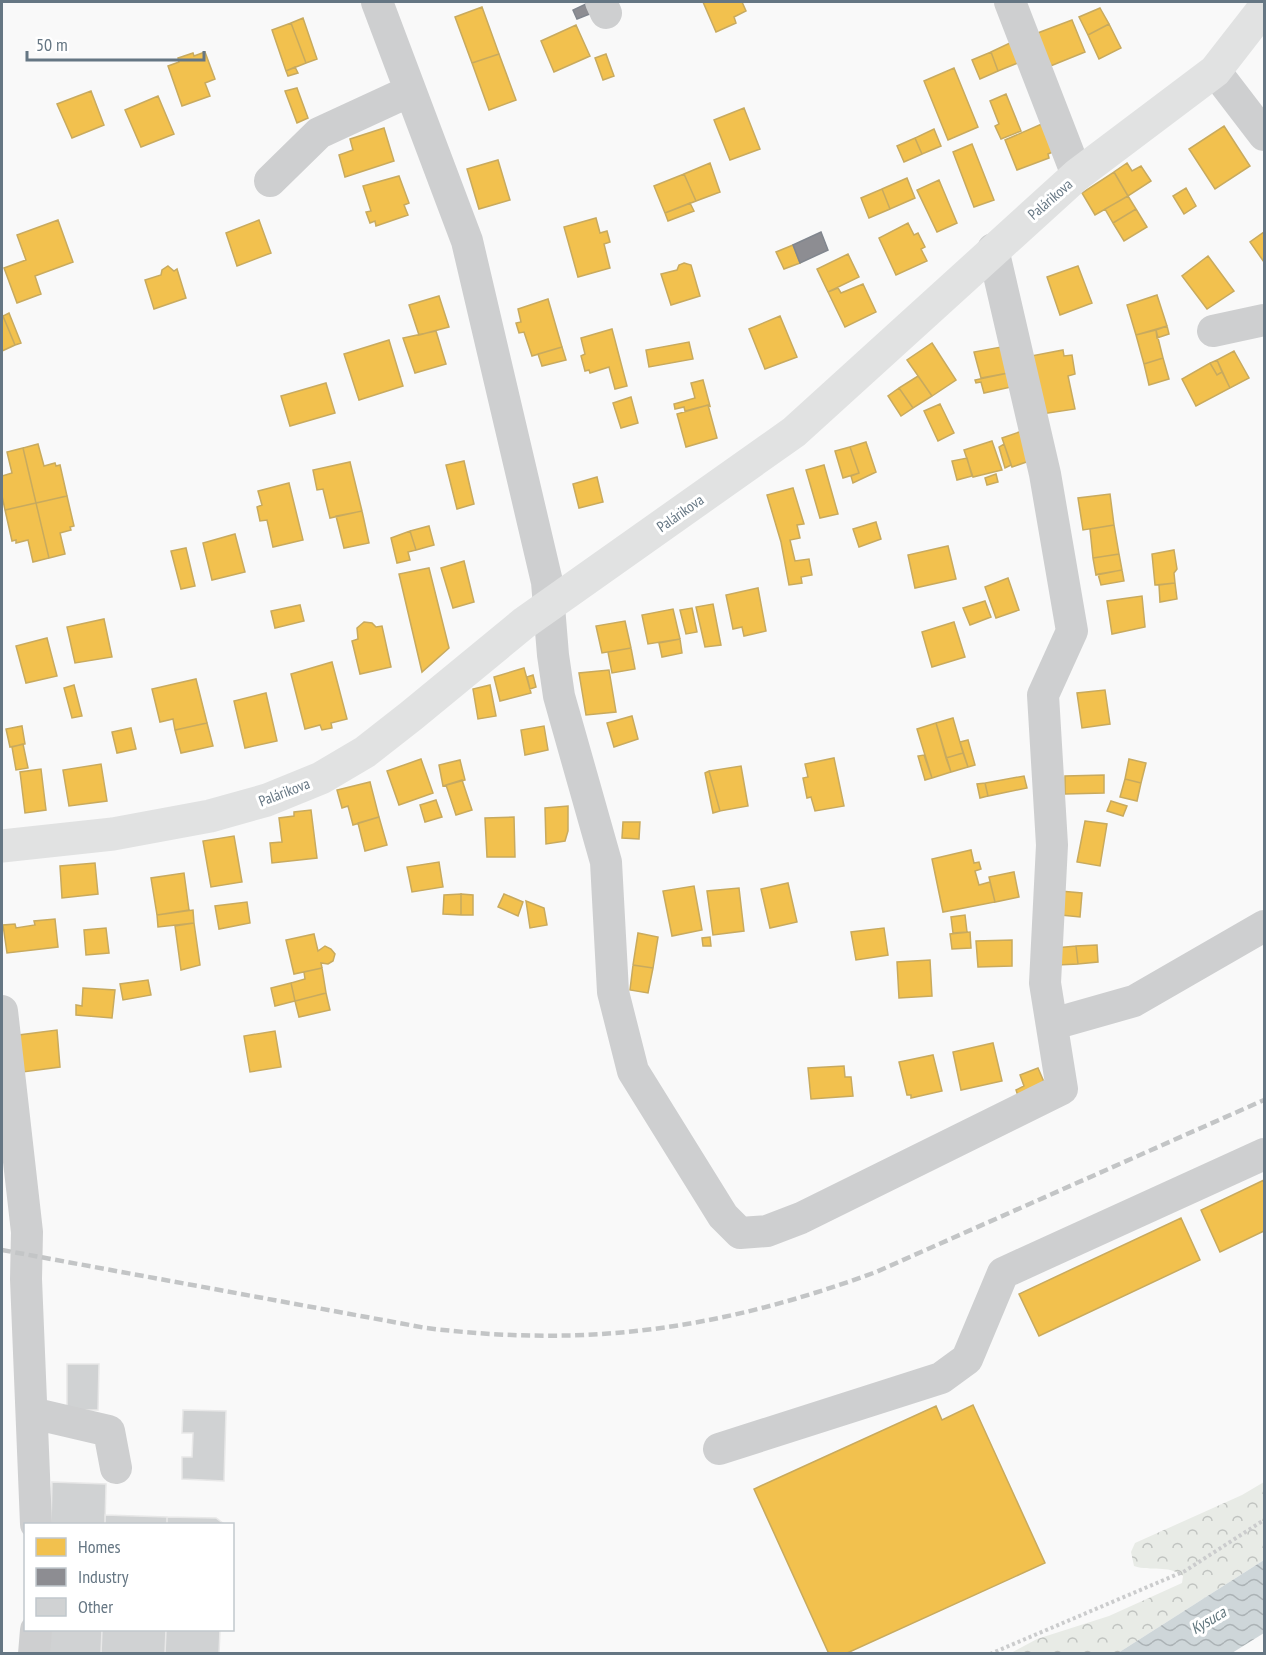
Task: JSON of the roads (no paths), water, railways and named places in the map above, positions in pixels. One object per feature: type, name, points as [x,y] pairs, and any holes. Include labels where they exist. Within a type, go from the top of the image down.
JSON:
[{"type":"main road","name":"Palárikova","points":[[2,846],[113,834],[210,816],[267,800],[321,778],[365,752],[524,623],[794,432],[1077,175],[1215,71],[1264,8]]},
{"type":"street","points":[[376,2],[467,241],[547,582],[559,696],[606,862],[613,992],[633,1071],[723,1216],[740,1233],[767,1231],[801,1218],[1062,1089],[1045,982],[1052,845],[1042,695],[1072,631],[1045,474],[993,249]]},
{"type":"street","points":[[1010,2],[1077,175]]},
{"type":"street","points":[[1215,71],[1264,135]]},
{"type":"street","points":[[270,181],[319,133],[410,91]]},
{"type":"street","points":[[1213,331],[1264,320]]},
{"type":"street","points":[[1053,1024],[1134,1001],[1264,926]]},
{"type":"street","points":[[2,1011],[27,1232],[26,1280],[36,1523]]},
{"type":"street","points":[[718,1449],[941,1378],[967,1359],[1003,1273],[1264,1154]]},
{"type":"street","points":[[32,1413],[109,1431],[116,1468]]},
{"type":"street","points":[[34,1653],[36,1631]]},
{"type":"water","name":"Kysuca","points":[[1264,1560],[1264,1633],[1232,1653],[1118,1653]]},
{"type":"railway","points":[[2,1250],[426,1328],[486,1334],[544,1336],[654,1329],[763,1308],[876,1272],[1264,1100]]}]
